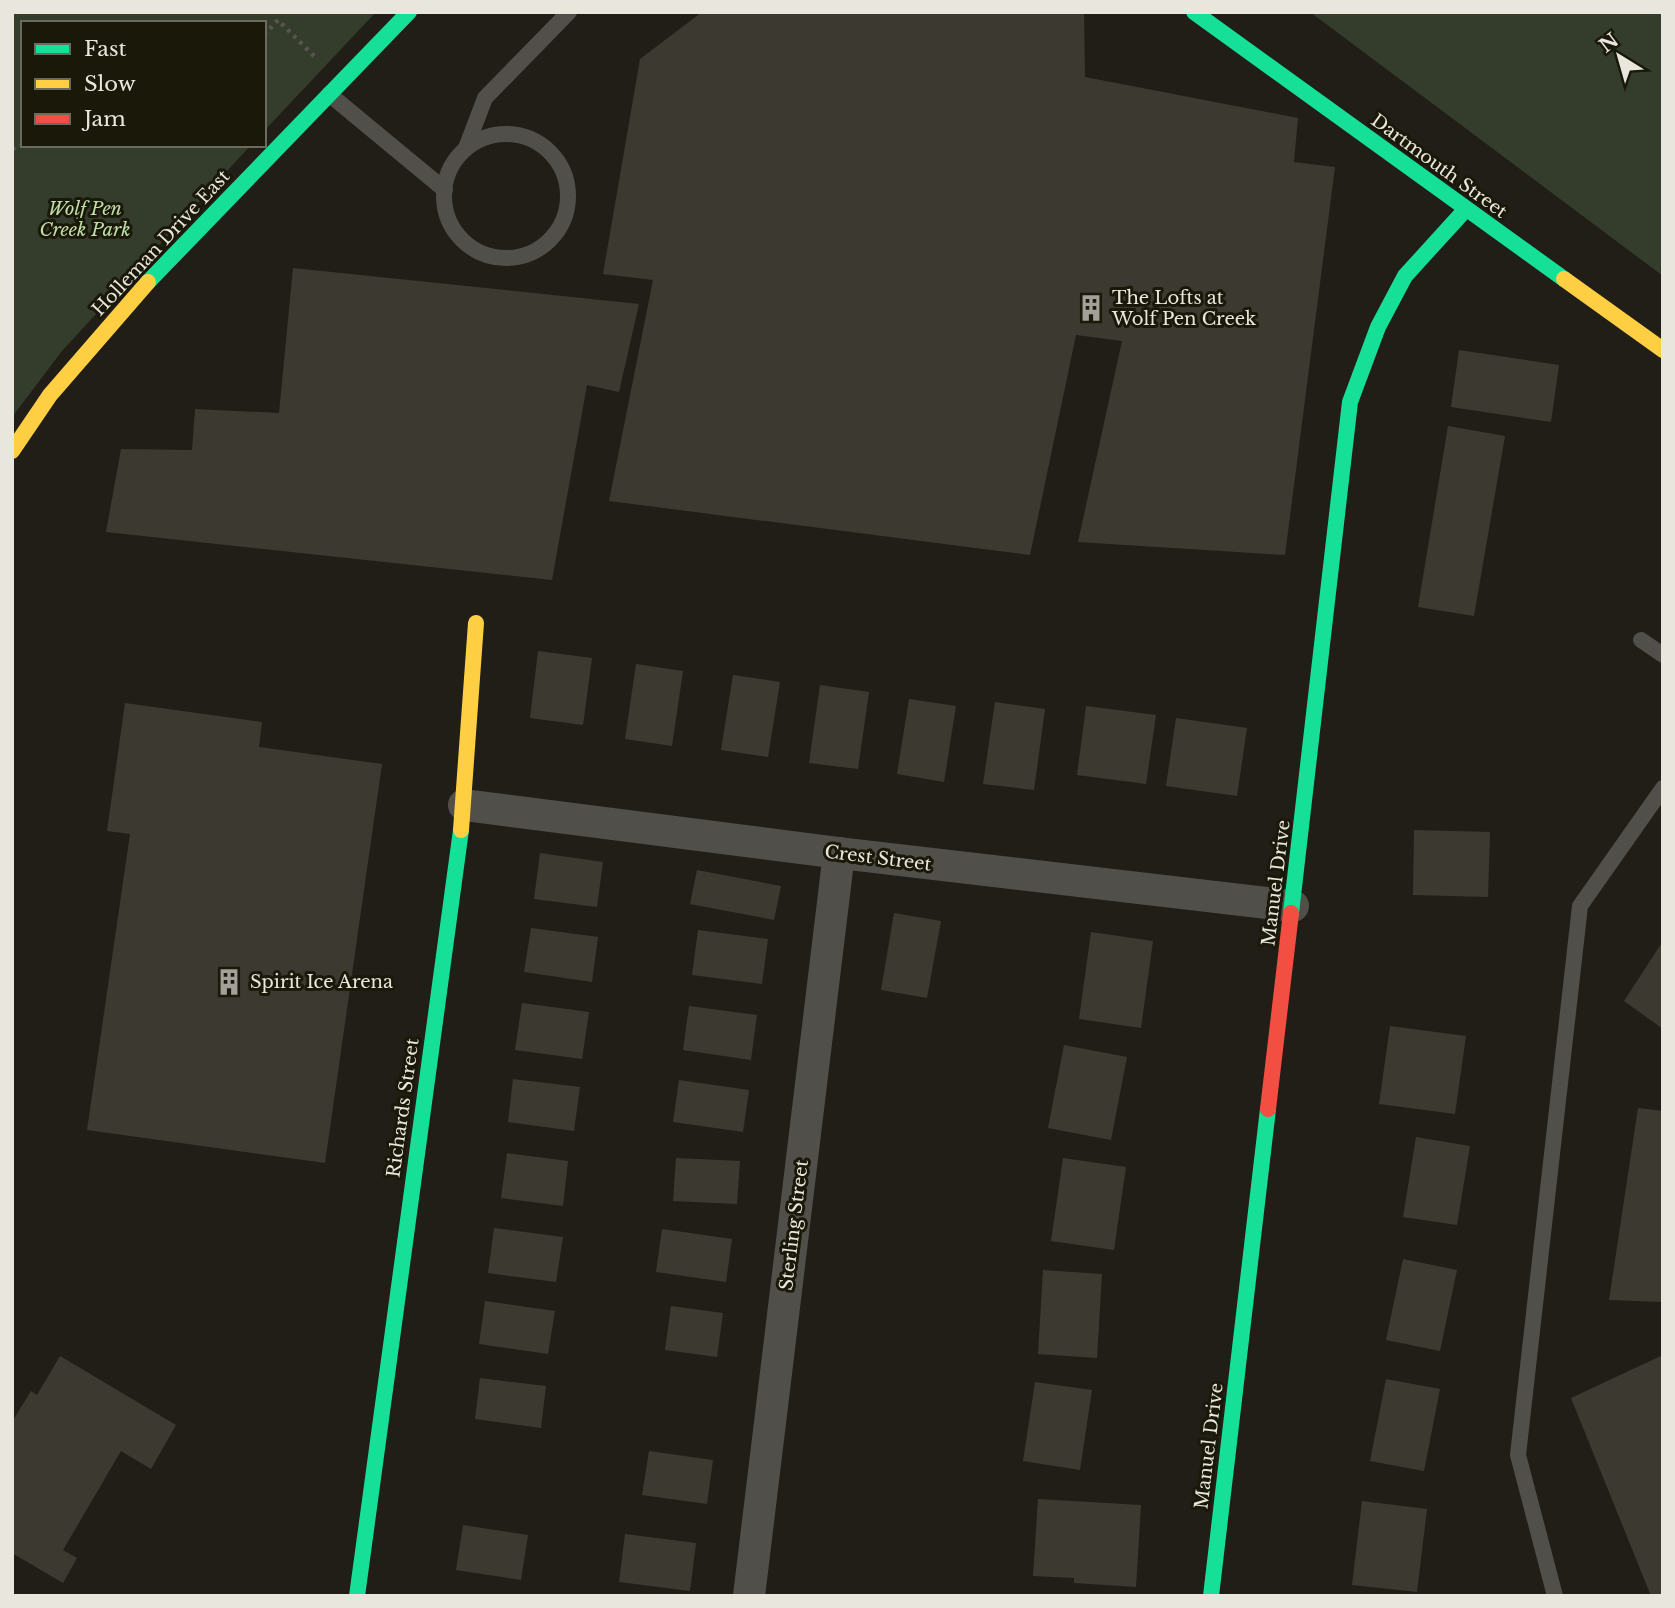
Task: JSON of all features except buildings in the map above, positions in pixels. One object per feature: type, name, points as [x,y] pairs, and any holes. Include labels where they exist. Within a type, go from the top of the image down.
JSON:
[{"type":"street","name":"Holleman Drive East","points":[[12,451],[50,396],[162,266],[409,12]]},
{"type":"street","name":"Dartmouth Street","points":[[1194,12],[1663,351]]},
{"type":"street","name":"Manuel Drive","points":[[1211,1596],[1350,402],[1378,327],[1405,276],[1466,209]]},
{"type":"street","name":"Richards Street","points":[[357,1596],[464,805],[476,623]]},
{"type":"street","name":"Crest Street","points":[[464,805],[839,853],[1293,906]]},
{"type":"street","name":"Sterling Street","points":[[750,1596],[839,853]]},
{"type":"lane","points":[[466,148],[485,98],[569,12]]},
{"type":"lane","points":[[329,94],[445,190]]},
{"type":"lane","points":[[503,134],[523,136],[542,145],[556,159],[565,177],[568,197],[564,217],[554,235],[538,249],[519,257],[498,258],[478,252],[462,240],[450,223],[444,204],[452,164],[466,148],[483,138],[503,134]]},
{"type":"lane","points":[[1641,640],[1663,655]]},
{"type":"lane","points":[[1555,1596],[1518,1455],[1580,906],[1663,788]]},
{"type":"path","points":[[266,33],[278,20],[342,81]]},
{"type":"green space","name":"Wolf Pen Creek Park","points":[[12,12],[376,12],[266,129],[266,21],[21,21],[21,147],[249,147],[62,351],[12,417]]},
{"type":"green space","points":[[1310,12],[1663,12],[1663,276]]},
{"type":"traffic: fast","points":[[148,282],[409,12]]},
{"type":"traffic: fast","points":[[1194,12],[1564,279]]},
{"type":"traffic: fast","points":[[1291,913],[1350,402],[1378,327],[1405,276],[1466,209]]},
{"type":"traffic: fast","points":[[357,1596],[461,830]]},
{"type":"traffic: fast","points":[[1211,1596],[1268,1109]]},
{"type":"traffic: slow","points":[[1564,279],[1663,350]]},
{"type":"traffic: slow","points":[[12,451],[50,395],[148,282]]},
{"type":"traffic: slow","points":[[461,830],[476,623]]},
{"type":"traffic: jam","points":[[1268,1109],[1291,913]]},
{"type":"place","name":"The Lofts at Wolf Pen Creek","points":[[1091,308]]},
{"type":"place","name":"Spirit Ice Arena","points":[[229,982]]}]
